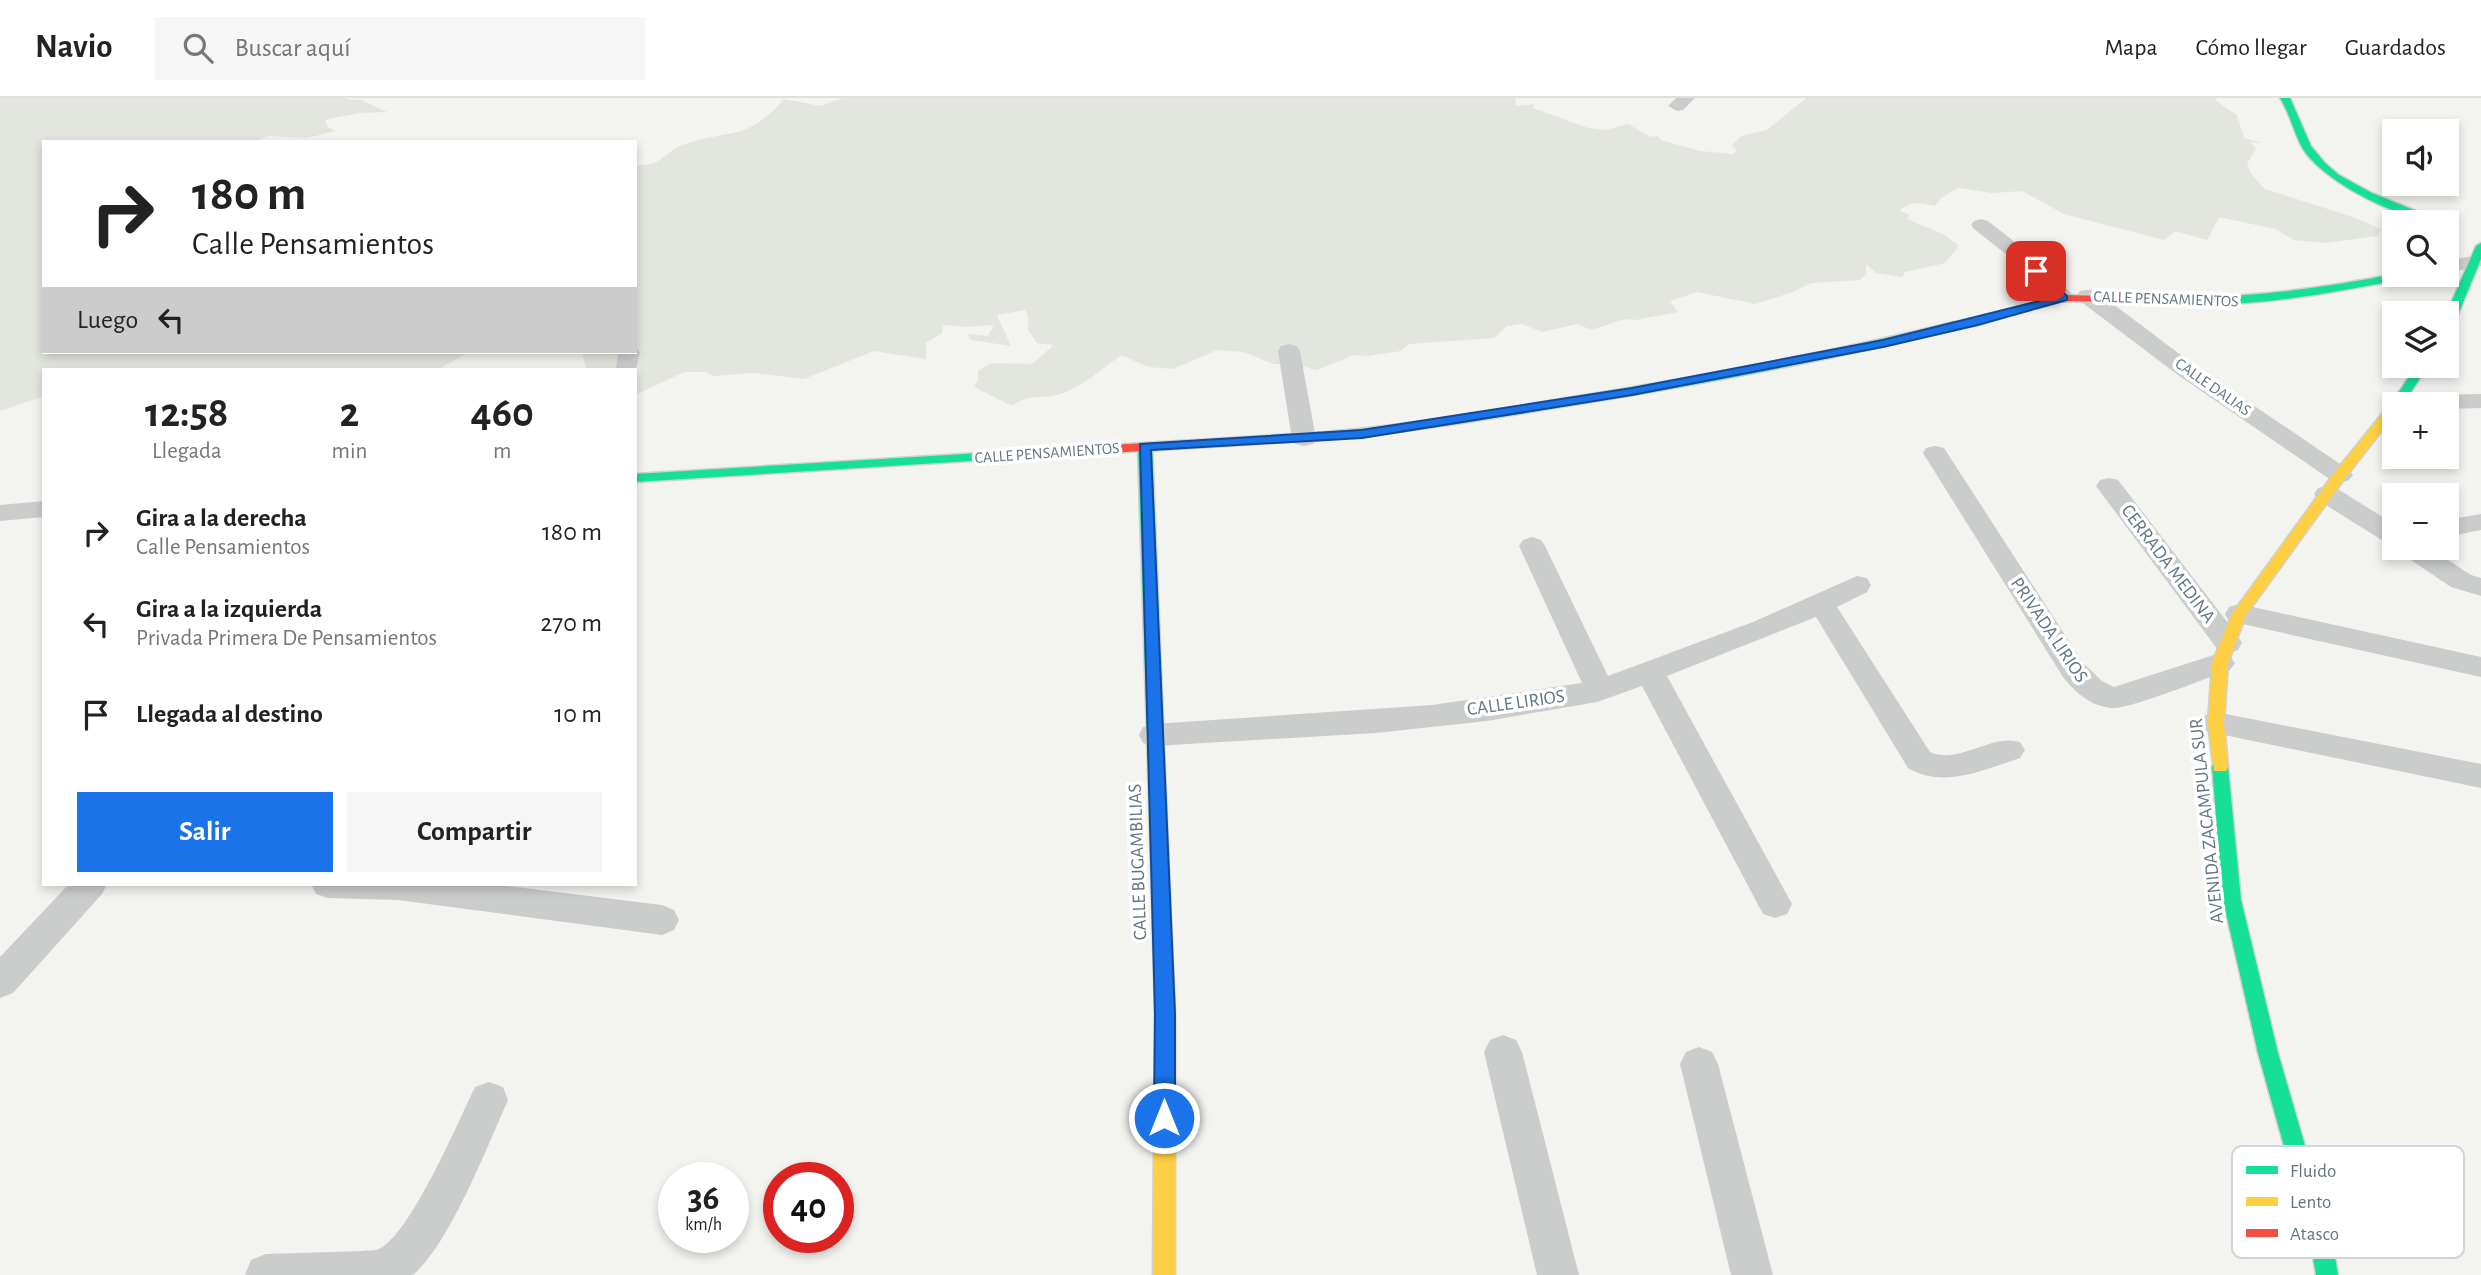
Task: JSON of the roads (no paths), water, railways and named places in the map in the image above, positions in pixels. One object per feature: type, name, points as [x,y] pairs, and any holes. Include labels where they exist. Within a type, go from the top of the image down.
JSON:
[{"type":"street","points":[[2285,98],[2295,110],[2308,148],[2327,170],[2411,210]]},
{"type":"street","points":[[1981,225],[2022,258],[2063,298]]},
{"type":"street","points":[[2453,301],[2469,240]]},
{"type":"street","name":"CALLE PENSAMIENTOS","points":[[637,478],[1362,434],[1632,392],[1883,344],[1974,323],[2063,298],[2088,296],[2193,303],[2230,302],[2346,288],[2382,281]]},
{"type":"street","name":"CALLE DALIAS","points":[[2088,296],[2334,485],[2382,526]]},
{"type":"street","points":[[1289,351],[1304,439]]},
{"type":"street","points":[[2459,402],[2481,401]]},
{"type":"street","name":"AVENIDA ZACAMPULA SUR","points":[[2294,1146],[2268,1053],[2232,900],[2216,723],[2224,653],[2239,614],[2382,423]]},
{"type":"street","name":"CALLE BUGAMBILIAS","points":[[1145,447],[1165,1014],[1164,1275]]},
{"type":"street","name":"PRIVADA LIRIOS","points":[[1935,453],[2073,670],[2089,689],[2104,697],[2115,698],[2224,653]]},
{"type":"street","name":"CERRADA MEDINA","points":[[2109,486],[2224,653]]},
{"type":"street","points":[[0,513],[42,509]]},
{"type":"street","points":[[2459,526],[2481,522]]},
{"type":"street","points":[[1532,546],[1600,690]]},
{"type":"street","points":[[2429,560],[2461,581],[2481,587]]},
{"type":"street","name":"CALLE LIRIOS","points":[[1154,735],[1285,728],[1489,709],[1600,690],[1765,630],[1822,605],[1857,585]]},
{"type":"street","points":[[1822,605],[1919,760],[1926,765],[1942,768],[2009,750]]},
{"type":"street","points":[[2239,614],[2481,667]]},
{"type":"street","points":[[1649,671],[1775,904]]},
{"type":"street","points":[[2216,723],[2481,776]]},
{"type":"street","points":[[0,982],[88,886]]},
{"type":"street","points":[[398,886],[663,920]]},
{"type":"street","points":[[1503,1052],[1558,1275]]},
{"type":"street","points":[[1699,1065],[1752,1275]]},
{"type":"street","points":[[266,1275],[367,1273],[389,1268],[423,1231],[489,1100]]}]
